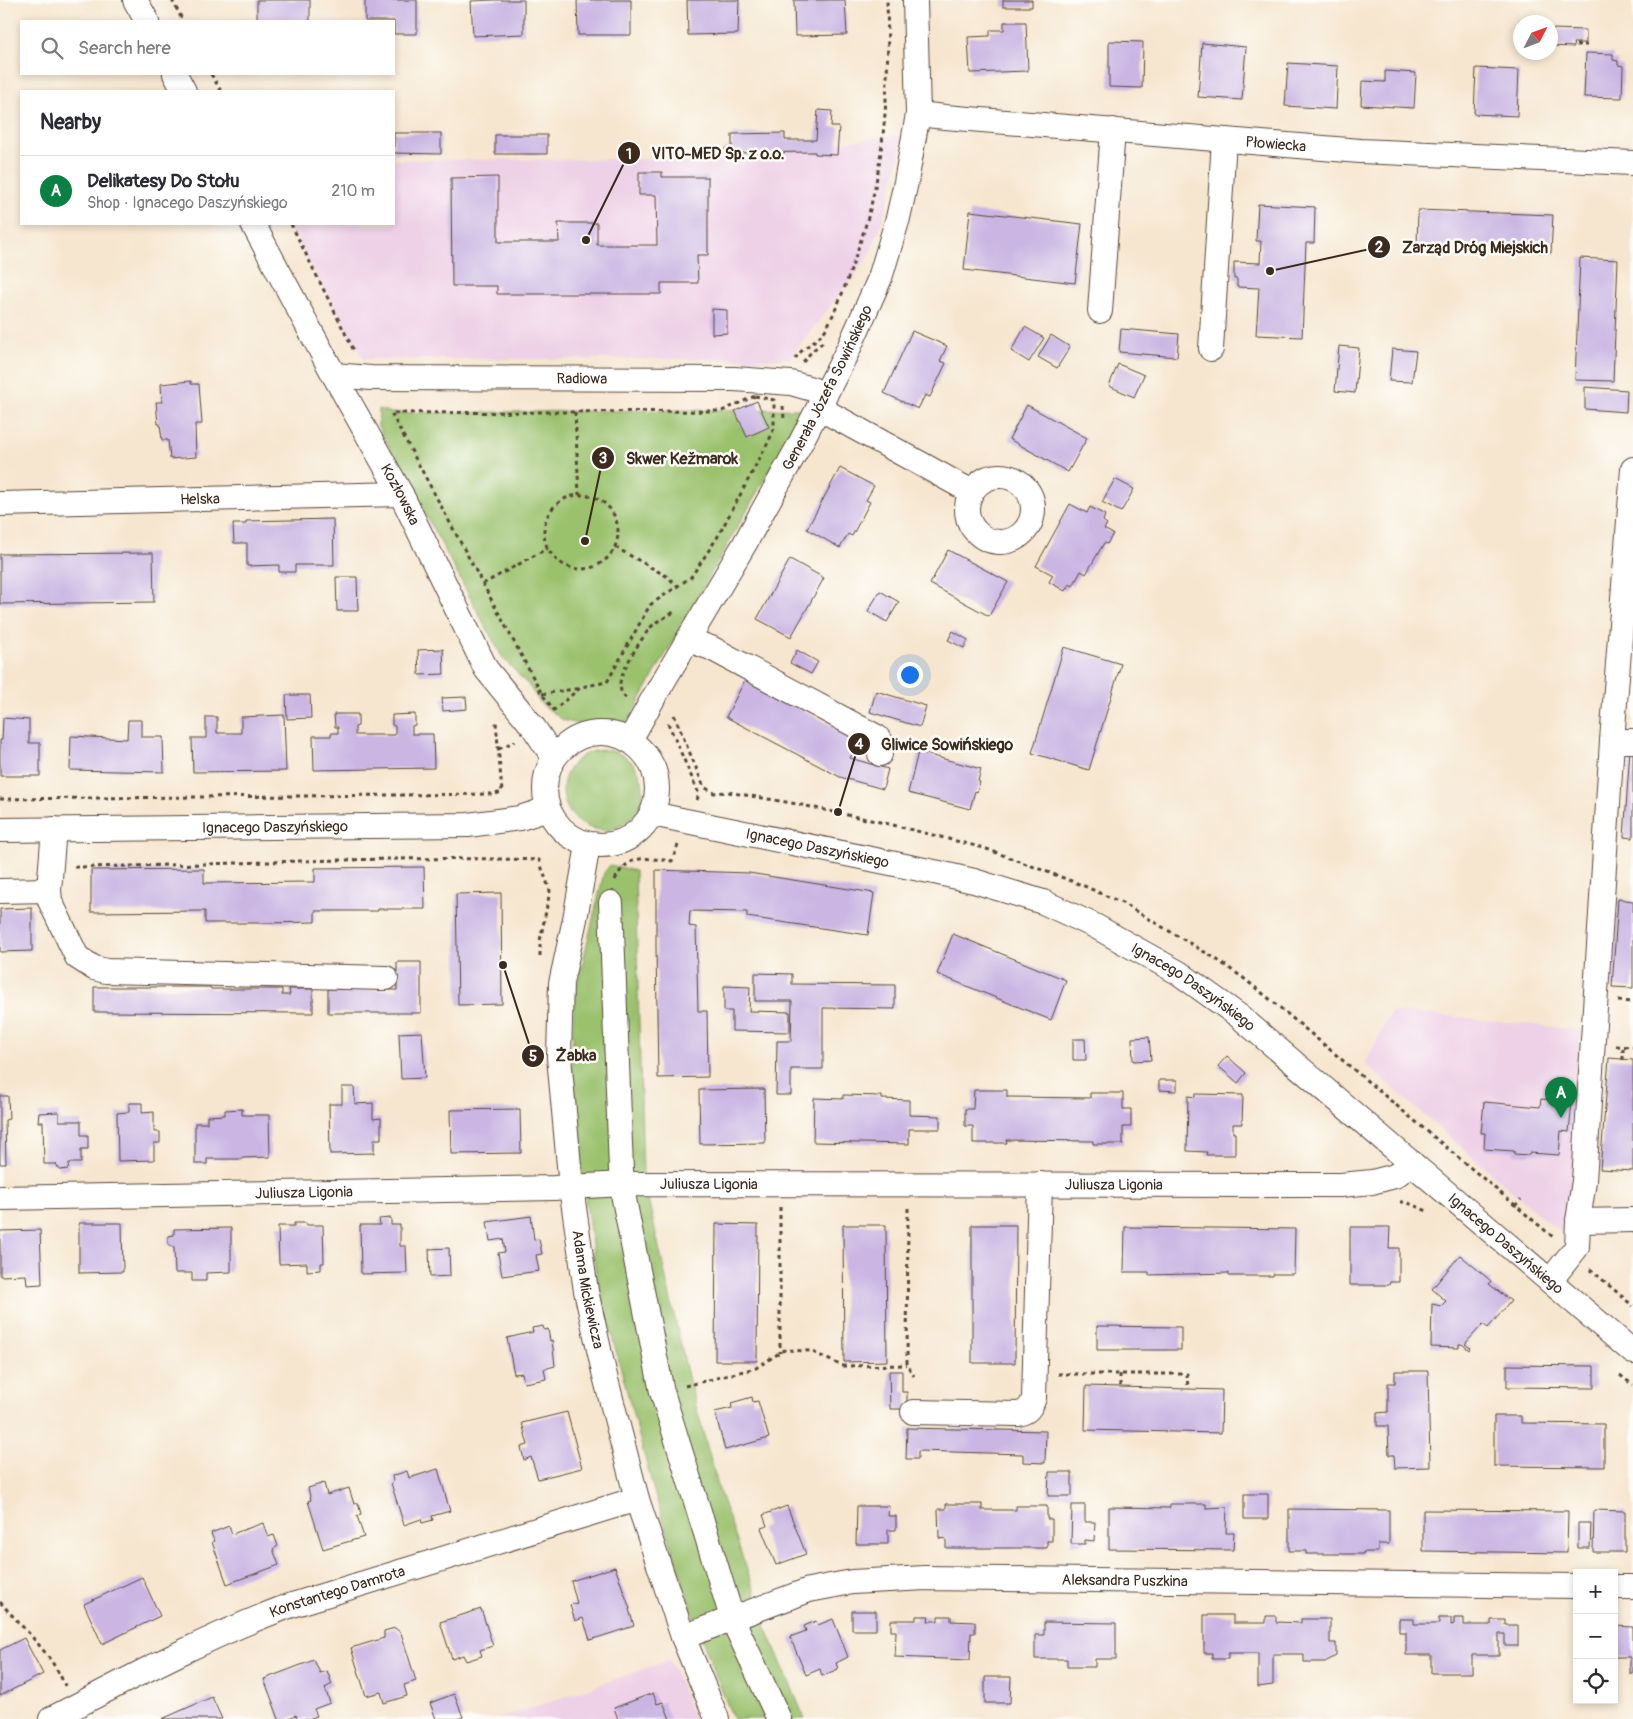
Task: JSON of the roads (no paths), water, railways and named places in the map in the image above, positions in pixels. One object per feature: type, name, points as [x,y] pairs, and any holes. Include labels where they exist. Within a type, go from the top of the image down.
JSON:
[{"type":"street","points":[[135,0],[146,20]]},
{"type":"street","name":"Generała Józefa Sowińskiego","points":[[630,740],[744,545],[822,402],[867,308],[886,259],[906,182],[918,114],[915,0]]},
{"type":"street","points":[[176,75],[183,90]]},
{"type":"street","name":"Płowiecka","points":[[918,114],[945,118],[1360,151],[1633,163]]},
{"type":"street","points":[[1100,310],[1112,130]]},
{"type":"street","points":[[1211,349],[1224,140]]},
{"type":"street","name":"Kozłowska","points":[[254,225],[334,375],[401,494],[486,669],[534,728],[554,758]]},
{"type":"street","name":"Radiowa","points":[[334,375],[371,378],[734,379],[792,373],[812,389],[822,402],[972,492]]},
{"type":"street","points":[[1550,1281],[1577,1247],[1578,1221],[1584,1181],[1624,714],[1633,469]]},
{"type":"street","name":"Helska","points":[[0,504],[401,494]]},
{"type":"street","points":[[688,640],[711,648],[877,737],[882,743],[880,754]]},
{"type":"street","points":[[600,733],[618,735],[630,740],[646,754],[654,768],[658,783],[657,799],[652,814],[641,830],[626,841],[607,846],[588,845],[571,837],[558,825],[548,810],[545,792],[547,774],[554,758],[566,744],[582,736],[600,733]]},
{"type":"street","name":"Ignacego Daszyńskiego","points":[[0,830],[468,826],[520,818],[548,810]]},
{"type":"street","name":"Ignacego Daszyńskiego","points":[[652,814],[974,881],[1043,902],[1095,926],[1178,974],[1239,1016],[1633,1352]]},
{"type":"street","points":[[54,829],[50,901],[77,957],[94,968],[106,972],[386,978]]},
{"type":"street","name":"Adama Mickiewicza","points":[[588,845],[576,919],[561,983],[559,1056],[571,1187],[586,1291],[604,1372],[637,1499],[683,1637],[717,1719]]},
{"type":"street","points":[[0,891],[51,878]]},
{"type":"street","points":[[611,903],[622,1184],[662,1392],[733,1618],[779,1719]]},
{"type":"street","name":"Juliusza Ligonia","points":[[0,1198],[571,1187],[622,1184],[1341,1184],[1372,1182],[1395,1176],[1412,1163]]},
{"type":"street","points":[[913,1412],[1018,1414],[1024,1413],[1031,1406],[1034,1398],[1035,1374],[1040,1184]]},
{"type":"street","points":[[1578,1221],[1633,1220]]},
{"type":"street","name":"Konstantego Damrota","points":[[51,1719],[170,1658],[251,1620],[286,1607],[637,1499]]},
{"type":"street","name":"Aleksandra Puszkina","points":[[683,1637],[809,1590],[852,1582],[925,1578],[1573,1586]]},
{"type":"street","points":[[1618,1587],[1633,1587]]},
{"type":"place","name":"VITO-MED Sp. z o.o.","points":[[586,240]]},
{"type":"place","name":"Zarząd Dróg Miejskich","points":[[1270,271]]},
{"type":"place","name":"Skwer Kežmarok","points":[[585,541]]},
{"type":"place","name":"Gliwice Sowińskiego","points":[[838,812]]},
{"type":"place","name":"Żabka","points":[[503,965]]},
{"type":"place","name":"Delikatesy Do Stołu","points":[[1561,1118]]}]
